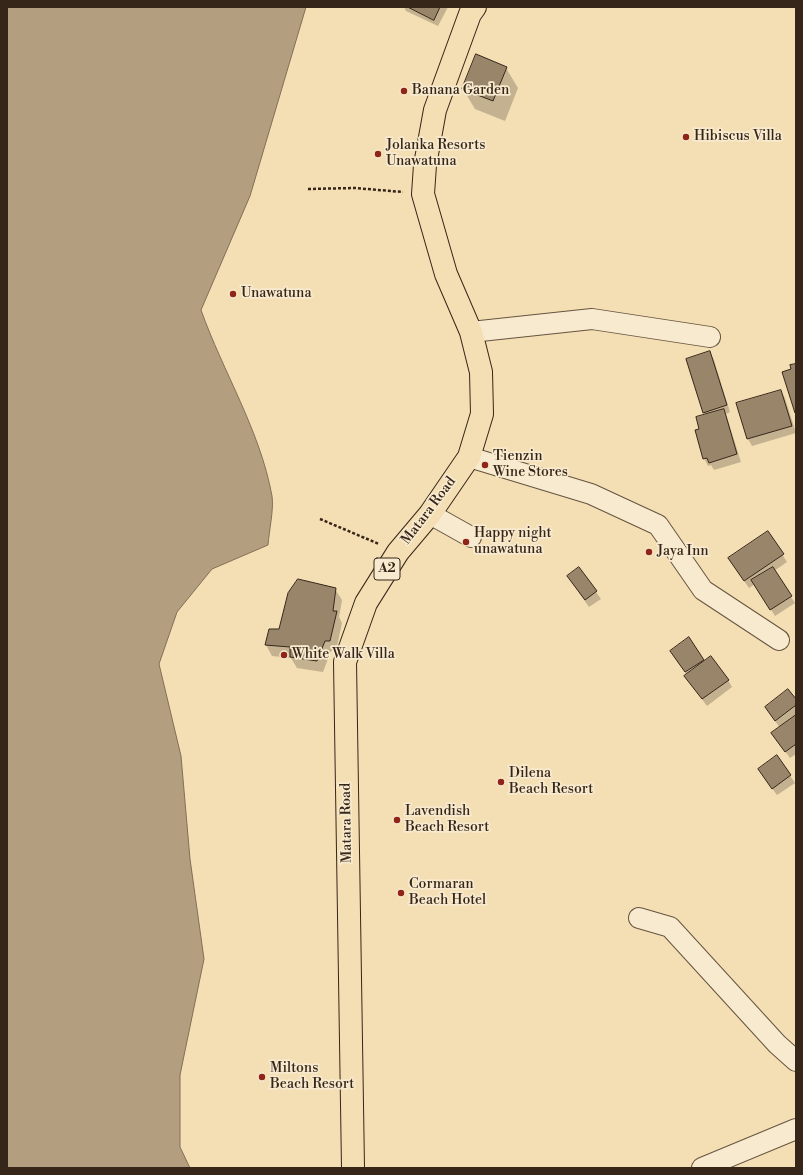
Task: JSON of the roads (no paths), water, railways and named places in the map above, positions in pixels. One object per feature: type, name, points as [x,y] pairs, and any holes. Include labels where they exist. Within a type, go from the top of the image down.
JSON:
[{"type":"highway","name":"Matara Road","points":[[353,1168],[345,662],[366,603],[398,552],[430,514],[469,457],[482,414],[481,372],[471,332],[446,274],[423,194],[425,165],[434,110],[470,14],[475,7]]},
{"type":"street","points":[[471,332],[592,319],[710,337]]},
{"type":"street","points":[[469,457],[591,494],[658,525],[703,590],[779,640]]},
{"type":"street","points":[[430,514],[471,537]]},
{"type":"street","points":[[639,918],[670,927],[777,1044],[796,1061]]},
{"type":"street","points":[[702,1168],[796,1128]]},
{"type":"place","name":"Banana Garden","points":[[404,91]]},
{"type":"place","name":"Hibiscus Villa","points":[[686,137]]},
{"type":"place","name":"Jolanka Resorts Unawatuna","points":[[378,154]]},
{"type":"place","name":"Unawatuna","points":[[233,294]]},
{"type":"place","name":"Tienzin Wine Stores","points":[[485,465]]},
{"type":"place","name":"Happy night unawatuna","points":[[466,542]]},
{"type":"place","name":"Jaya Inn","points":[[649,552]]},
{"type":"place","name":"White Walk Villa","points":[[284,655]]},
{"type":"place","name":"Dilena Beach Resort","points":[[501,782]]},
{"type":"place","name":"Lavendish Beach Resort","points":[[397,820]]},
{"type":"place","name":"Cormaran Beach Hotel","points":[[401,893]]},
{"type":"place","name":"Miltons Beach Resort","points":[[262,1077]]}]
